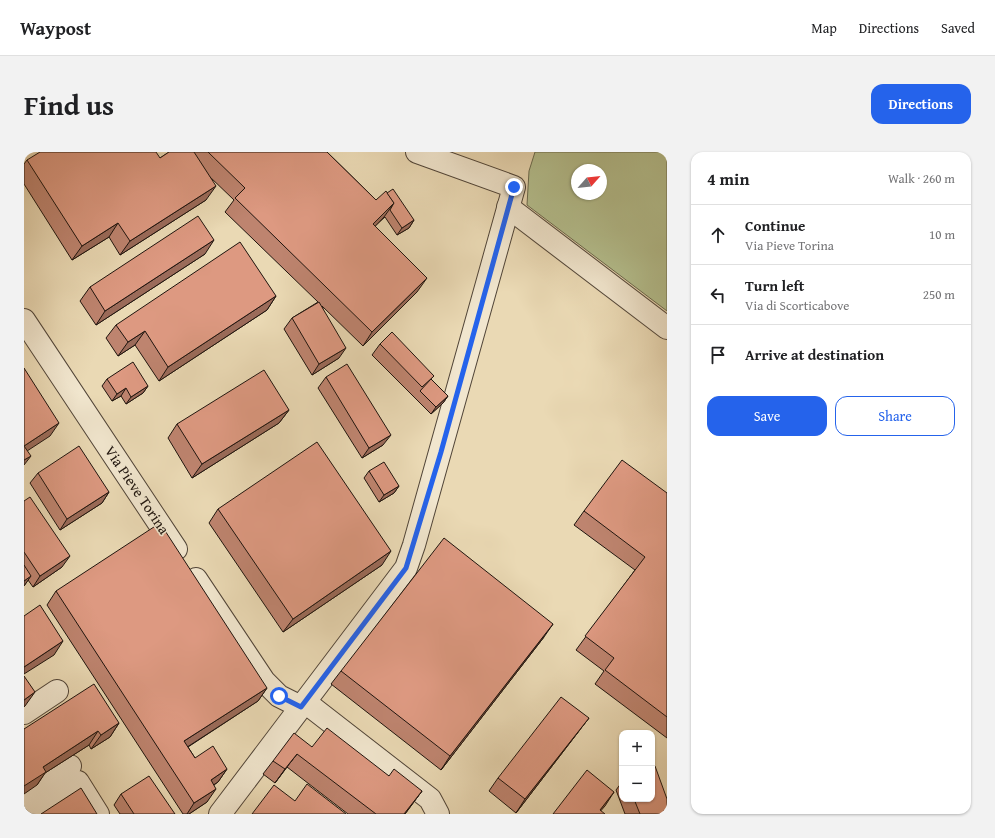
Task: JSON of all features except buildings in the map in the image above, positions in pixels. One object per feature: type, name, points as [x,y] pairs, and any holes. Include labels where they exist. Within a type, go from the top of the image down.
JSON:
[{"type":"street","points":[[220,814],[406,568],[439,460],[514,187],[417,152]]},
{"type":"street","points":[[508,207],[667,328]]},
{"type":"street","name":"Via Pieve Torina","points":[[24,320],[264,681],[279,696],[303,704],[430,799],[438,814]]},
{"type":"street","points":[[24,713],[57,691]]},
{"type":"street","points":[[24,798],[70,766]]},
{"type":"street","points":[[24,814],[78,782],[98,814]]},
{"type":"green space","points":[[535,152],[667,152],[667,311],[527,205],[529,171]]},
{"type":"route","points":[[279,696],[292,704],[301,707],[406,568],[441,452],[514,187]]}]
